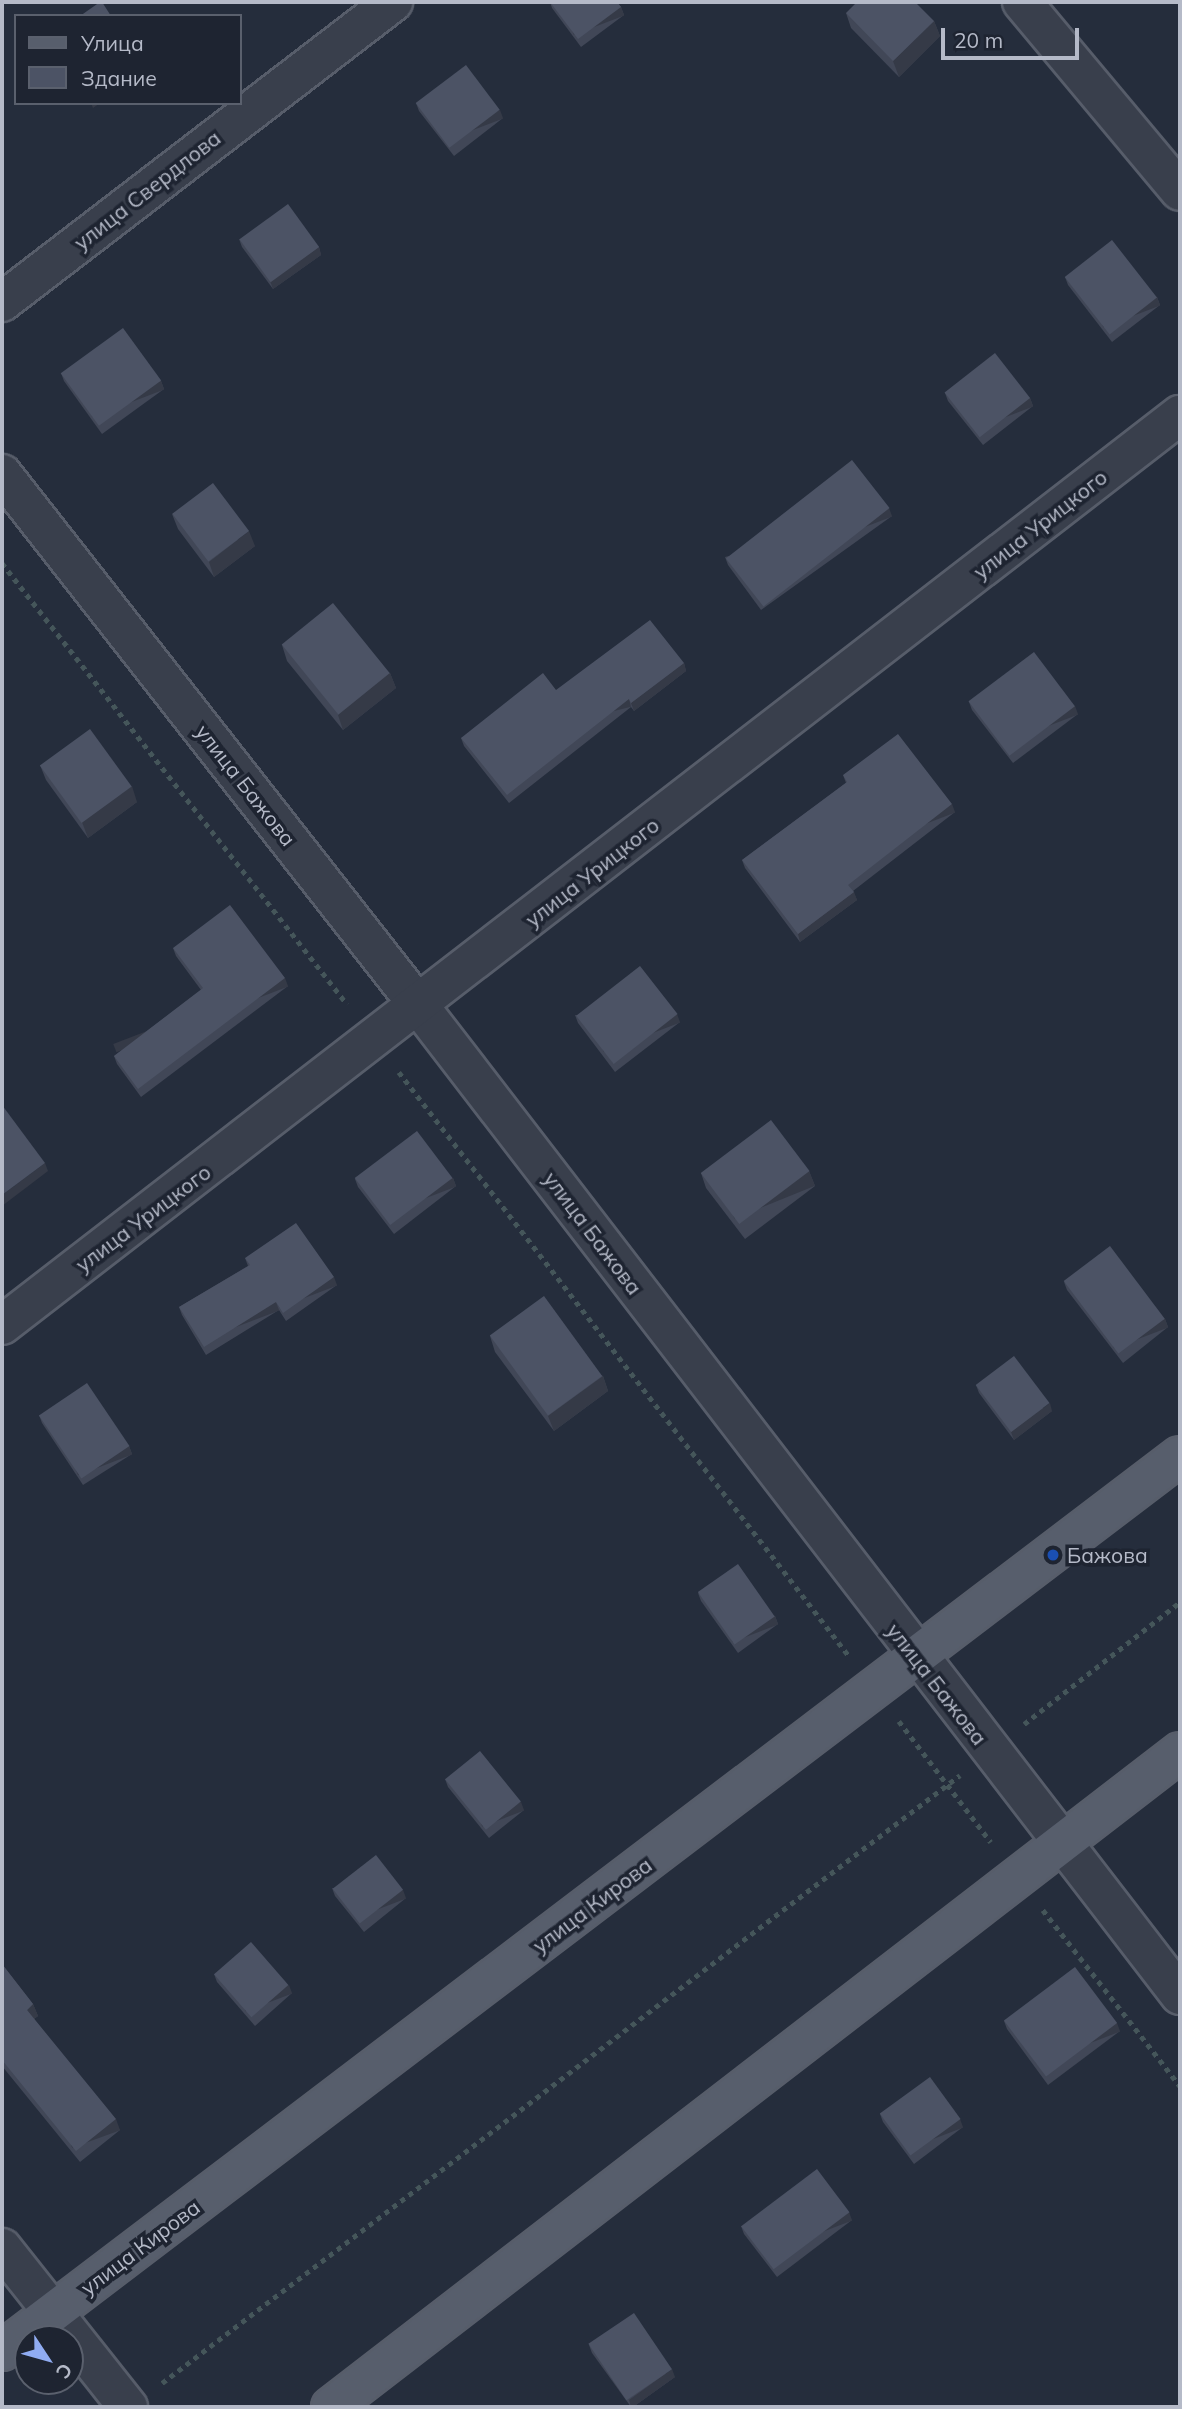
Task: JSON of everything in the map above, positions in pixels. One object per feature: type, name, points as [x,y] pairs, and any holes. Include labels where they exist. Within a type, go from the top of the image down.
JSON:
[{"type":"main road","name":"улица Кирова","points":[[2,2351],[876,1691],[1180,1456]]},
{"type":"main road","points":[[331,2407],[1016,1875],[1180,1752]]},
{"type":"street","name":"улица Свердлова","points":[[2,302],[393,2]]},
{"type":"street","points":[[1022,2],[1180,191]]},
{"type":"street","name":"улица Урицкого","points":[[2,1325],[376,1041],[1180,415]]},
{"type":"street","name":"улица Бажова","points":[[2,474],[419,1006],[989,1751],[1180,1995]]},
{"type":"street","points":[[2,2248],[51,2313],[141,2399]]},
{"type":"path","points":[[2,563],[376,1041],[1180,2086]]},
{"type":"path","points":[[141,2399],[948,1785],[1180,1602]]},
{"type":"building","points":[[102,2],[110,14],[83,14]]},
{"type":"building","points":[[550,2],[617,2],[621,7],[578,39]]},
{"type":"building","points":[[857,2],[915,2],[934,21],[893,61],[846,13]]},
{"type":"building","points":[[466,65],[500,110],[449,148],[416,103]]},
{"type":"building","points":[[288,204],[319,247],[271,282],[239,239]]},
{"type":"building","points":[[1112,240],[1157,298],[1110,334],[1065,277]]},
{"type":"building","points":[[123,328],[161,381],[99,426],[61,373]]},
{"type":"building","points":[[995,353],[1030,398],[980,437],[945,392]]},
{"type":"building","points":[[852,460],[890,508],[763,607],[726,559]]},
{"type":"building","points":[[213,483],[249,531],[208,562],[172,514]]},
{"type":"building","points":[[333,603],[390,673],[338,714],[282,645]]},
{"type":"building","points":[[650,620],[684,663],[631,703],[629,699],[507,795],[461,738],[543,673],[556,690]]},
{"type":"building","points":[[1034,652],[1075,706],[1009,756],[969,701]]},
{"type":"building","points":[[90,729],[132,786],[82,823],[40,765]]},
{"type":"building","points":[[898,734],[952,804],[848,885],[854,892],[798,934],[742,860],[847,782],[843,775]]},
{"type":"building","points":[[230,905],[285,978],[138,1089],[114,1056],[203,988],[173,948]]},
{"type":"building","points":[[640,966],[678,1014],[614,1064],[576,1016]]},
{"type":"building","points":[[2,1105],[45,1163],[2,1195]]},
{"type":"building","points":[[771,1120],[810,1171],[739,1224],[701,1173]]},
{"type":"building","points":[[417,1131],[453,1178],[390,1225],[355,1178]]},
{"type":"building","points":[[296,1223],[334,1277],[283,1313],[276,1302],[204,1347],[179,1307],[250,1265],[245,1258]]},
{"type":"building","points":[[1110,1246],[1165,1319],[1118,1354],[1064,1281]]},
{"type":"building","points":[[544,1296],[602,1376],[548,1415],[490,1335]]},
{"type":"building","points":[[1014,1356],[1050,1403],[1011,1432],[976,1385]]},
{"type":"building","points":[[87,1383],[129,1446],[81,1478],[39,1415]]},
{"type":"building","points":[[738,1564],[775,1616],[735,1645],[698,1592]]},
{"type":"building","points":[[480,1751],[521,1802],[486,1830],[445,1779]]},
{"type":"building","points":[[376,1855],[403,1890],[360,1924],[333,1889]]},
{"type":"building","points":[[251,1942],[288,1985],[251,2017],[214,1974]]},
{"type":"building","points":[[2,1964],[33,2004],[27,2010],[116,2119],[76,2151],[2,2060]]},
{"type":"building","points":[[1075,1967],[1117,2023],[1046,2076],[1004,2021]]},
{"type":"building","points":[[930,2077],[961,2119],[910,2156],[880,2113]]},
{"type":"building","points":[[817,2169],[849,2212],[774,2269],[741,2226]]},
{"type":"building","points":[[634,2313],[672,2369],[626,2400],[588,2344]]},
{"type":"place","name":"Бажова","points":[[1053,1555]]}]
